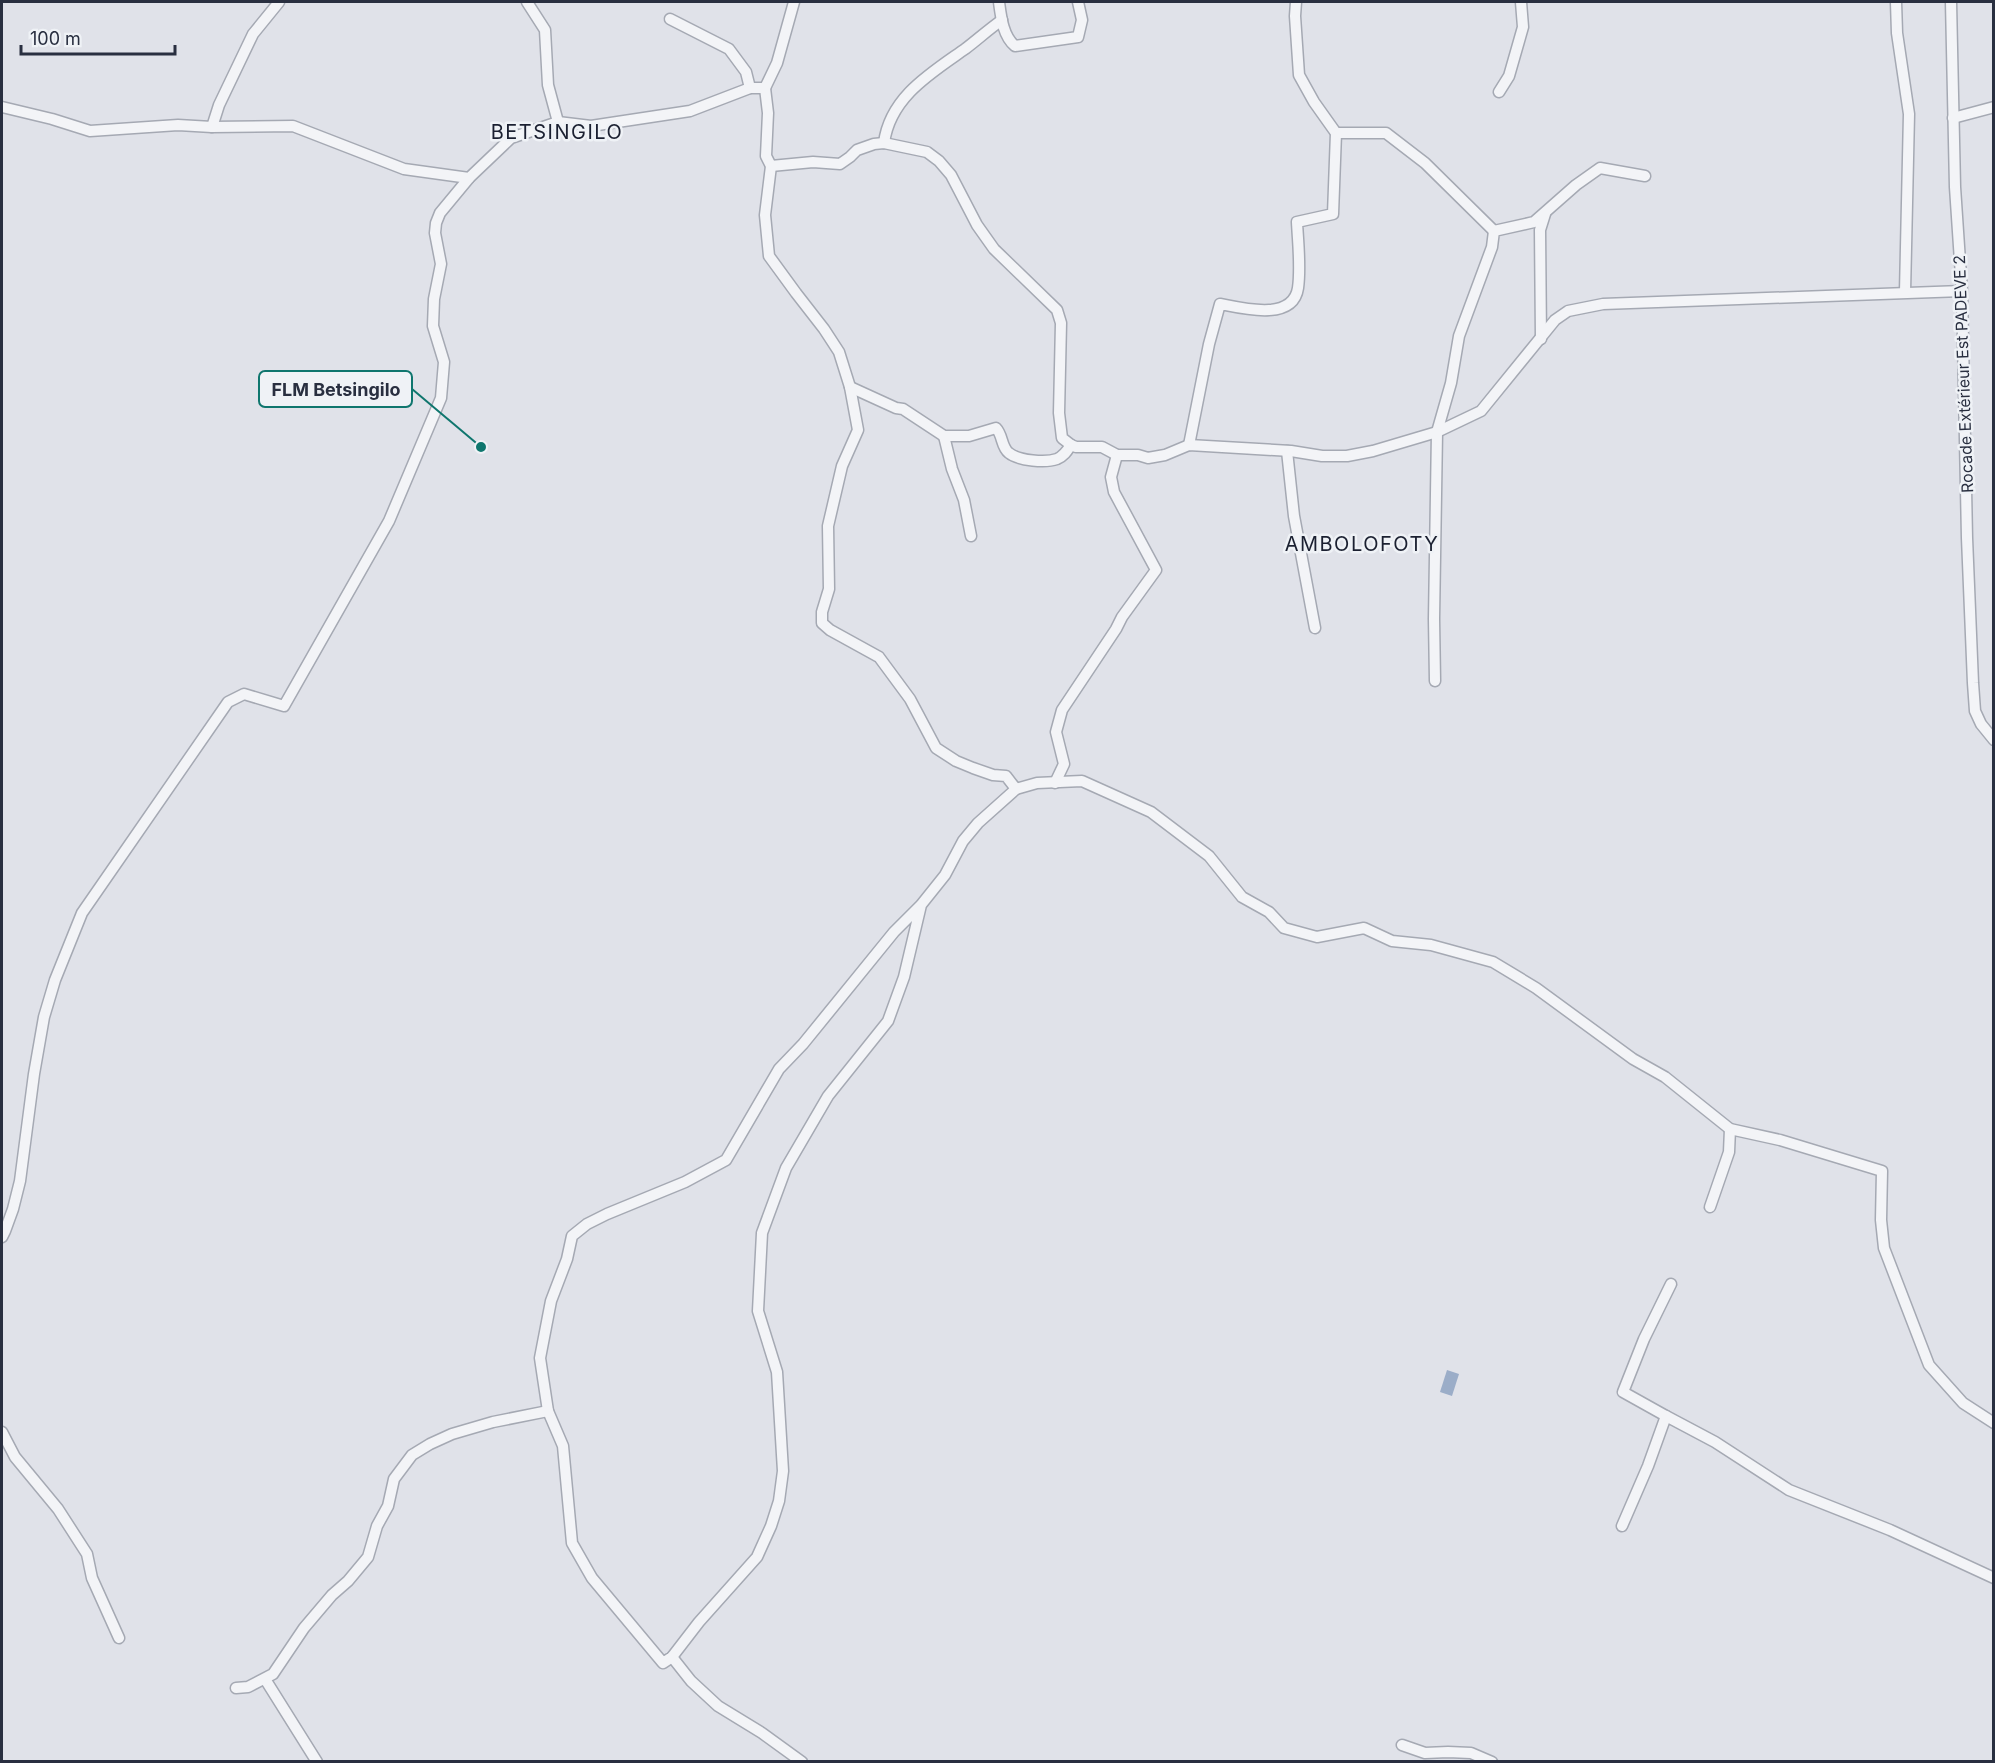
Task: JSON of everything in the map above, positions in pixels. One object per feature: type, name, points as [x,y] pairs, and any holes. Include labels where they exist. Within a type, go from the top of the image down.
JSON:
[{"type":"street","points":[[212,127],[219,105],[253,34],[279,2]]},
{"type":"street","points":[[527,2],[545,30],[548,85],[558,122]]},
{"type":"street","points":[[794,2],[777,63],[765,88],[768,113],[766,156],[771,166],[765,215],[769,256],[824,328],[839,352],[850,387],[858,430],[842,466],[828,526],[829,588],[822,612],[822,623],[830,630],[879,657],[910,699],[936,748],[956,761],[973,768],[993,775],[1005,776],[1016,789]]},
{"type":"street","points":[[999,2],[1009,41],[1015,46],[1078,37],[1082,20],[1078,2]]},
{"type":"street","points":[[1189,445],[1209,344],[1220,304],[1255,311],[1282,308],[1291,301],[1298,290],[1298,222],[1333,214],[1336,133],[1314,102],[1299,75],[1296,2]]},
{"type":"street","points":[[1499,92],[1509,76],[1523,27],[1521,2]]},
{"type":"street","points":[[1896,2],[1897,33],[1909,114],[1905,292]]},
{"type":"street","name":"Rocade Extérieur Est PADEVE 2","points":[[1951,2],[1955,187],[1962,291],[1967,538],[1973,683],[1976,711],[1981,724],[1994,740]]},
{"type":"street","points":[[670,19],[729,49],[746,72],[750,88]]},
{"type":"street","points":[[884,143],[892,116],[911,89],[1002,20]]},
{"type":"street","points":[[2,1237],[6,1231],[20,1181],[44,1017],[55,980],[82,913],[228,702],[244,694],[284,706],[389,521],[441,398],[444,362],[434,326],[434,299],[441,264],[435,233],[440,213],[469,178],[512,138],[558,122],[591,126],[690,111],[750,88],[765,88]]},
{"type":"street","points":[[1953,118],[1994,106]]},
{"type":"street","points":[[2,107],[90,131],[178,125],[293,126],[404,169],[469,178]]},
{"type":"street","points":[[1336,133],[1386,133],[1425,163],[1494,231]]},
{"type":"street","points":[[771,166],[813,162],[840,164],[856,150],[884,143],[927,152],[939,161],[951,175],[977,225],[994,249],[1056,310],[1061,323],[1059,413],[1062,438],[1076,447],[1102,447],[1117,455],[1138,455],[1148,458],[1165,455],[1189,445],[1347,456],[1437,432],[1481,411],[1555,320],[1568,311],[1603,304],[1962,291]]},
{"type":"street","points":[[1494,231],[1534,222],[1576,185],[1600,168],[1645,176]]},
{"type":"street","points":[[1541,339],[1540,230],[1545,214]]},
{"type":"street","points":[[1435,681],[1437,432],[1451,383],[1459,336],[1492,247],[1494,231]]},
{"type":"street","points":[[850,387],[903,409],[944,436],[969,436],[996,428],[1001,433],[1005,448],[1009,453],[1018,457],[1047,461],[1058,459],[1071,445]]},
{"type":"street","points":[[944,436],[951,469],[964,500],[971,536]]},
{"type":"street","points":[[1287,451],[1294,516],[1315,628]]},
{"type":"street","points":[[1055,783],[1064,764],[1056,732],[1062,710],[1122,617],[1156,570],[1114,492],[1111,477],[1117,455]]},
{"type":"street","points":[[921,905],[904,977],[888,1021],[828,1096],[786,1168],[762,1233],[758,1311],[777,1372],[783,1471],[779,1502],[774,1518],[757,1557],[699,1622],[672,1657],[663,1663],[592,1578],[572,1543],[563,1446],[548,1411],[540,1358],[542,1337],[551,1301],[567,1259],[572,1236],[587,1224],[607,1214],[685,1182],[726,1160],[778,1069],[803,1044],[894,932],[921,905],[945,875],[963,841],[978,823],[1016,789],[1037,783],[1082,782],[1151,813],[1209,856],[1242,897],[1269,912],[1284,928],[1317,937],[1364,928],[1392,941],[1431,945],[1493,962],[1536,988],[1633,1059],[1665,1077],[1730,1129],[1780,1140],[1882,1171],[1881,1220],[1884,1248],[1929,1365],[1963,1403],[1994,1424]]},
{"type":"street","points":[[1710,1207],[1729,1152],[1730,1129]]},
{"type":"street","points":[[1671,1284],[1644,1339],[1623,1392],[1715,1442],[1789,1490],[1890,1530],[1994,1578]]},
{"type":"street","points":[[236,1688],[248,1687],[273,1674],[304,1628],[368,1557],[377,1526],[388,1506],[394,1479],[412,1455],[429,1444],[452,1434],[493,1422],[548,1411]]},
{"type":"street","points":[[1622,1526],[1648,1466],[1666,1416]]},
{"type":"street","points":[[2,1432],[15,1457],[63,1516],[87,1554],[92,1578],[119,1638]]},
{"type":"street","points":[[672,1657],[691,1681],[718,1706],[802,1761]]},
{"type":"street","points":[[265,1679],[317,1761]]},
{"type":"street","points":[[1402,1745],[1425,1753],[1470,1754],[1492,1761]]},
{"type":"water","points":[[1447,1370],[1459,1374],[1452,1396],[1440,1392]]},
{"type":"place","name":"FLM Betsingilo","points":[[481,447]]},
{"type":"district","name":"BETSINGILO","points":[[557,132]]},
{"type":"district","name":"AMBOLOFOTY","points":[[1362,544]]}]
